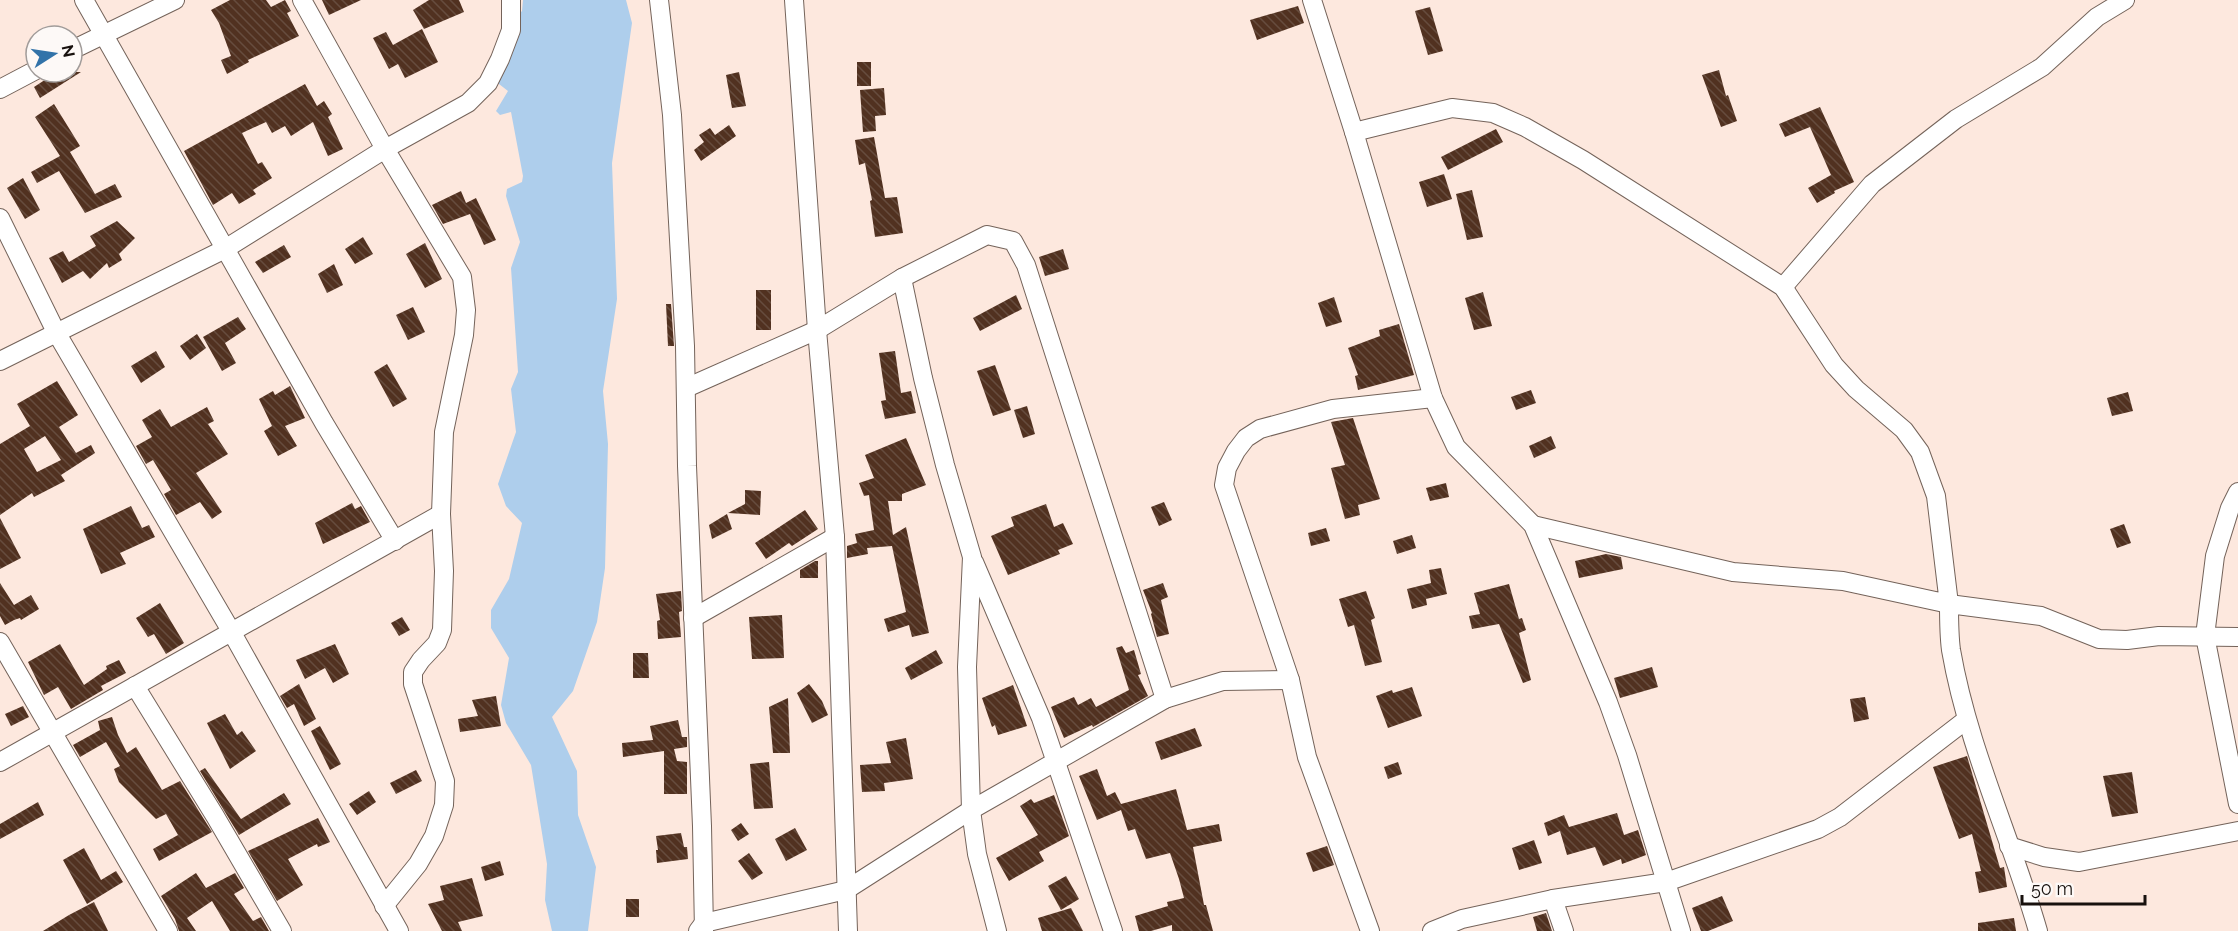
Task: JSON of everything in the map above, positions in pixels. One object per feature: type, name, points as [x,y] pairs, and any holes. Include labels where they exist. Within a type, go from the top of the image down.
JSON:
[{"type":"street","points":[[84,0],[394,541]]},
{"type":"street","points":[[84,44],[176,0]]},
{"type":"street","points":[[302,0],[385,149],[462,277],[466,310],[464,335],[444,432],[441,514],[444,571],[442,630],[437,643],[420,660],[413,672],[414,684],[445,781],[444,805],[434,836],[418,864],[384,906]]},
{"type":"street","points":[[0,361],[225,249],[385,149],[468,103],[488,83],[511,30],[511,0]]},
{"type":"street","points":[[659,0],[672,115],[686,388],[702,826],[702,928],[846,890],[972,810],[1166,699],[1223,681],[1290,680]]},
{"type":"street","points":[[794,0],[817,330],[835,537],[848,931]]},
{"type":"street","points":[[1312,0],[1433,398],[1456,447],[1533,525],[1608,702],[1682,931]]},
{"type":"street","points":[[1783,287],[1872,184],[1956,119],[2042,67],[2097,17],[2125,0]]},
{"type":"street","points":[[0,89],[24,76]]},
{"type":"street","points":[[1354,132],[1452,108],[1493,113],[1525,127],[1583,160],[1783,287],[1834,365],[1856,389],[1904,430],[1920,452],[1936,496],[1951,648],[1966,720],[2028,896],[2038,931]]},
{"type":"street","points":[[0,218],[57,332],[231,631],[399,931]]},
{"type":"street","points":[[686,388],[817,330],[902,278],[987,235],[1013,241],[1026,265],[1166,699]]},
{"type":"street","points":[[902,278],[928,399],[972,557],[1041,718],[1113,931]]},
{"type":"street","points":[[1370,931],[1307,757],[1290,680],[1224,485],[1227,468],[1246,438],[1260,429],[1333,409],[1433,398]]},
{"type":"street","points":[[2238,492],[2230,508],[2215,556],[2205,636],[2238,804]]},
{"type":"street","points":[[0,762],[441,514]]},
{"type":"street","points":[[1533,525],[1733,572],[1843,581],[1948,604],[2040,616],[2099,639],[2127,640],[2159,636],[2238,637]]},
{"type":"street","points":[[693,618],[835,537]]},
{"type":"street","points":[[972,557],[967,667],[972,810],[977,854],[998,931]]},
{"type":"street","points":[[0,642],[168,931]]},
{"type":"street","points":[[135,686],[282,931]]},
{"type":"street","points":[[1432,931],[1462,920],[1553,898],[1666,882],[1818,829],[1840,817],[1966,720]]},
{"type":"street","points":[[2009,846],[2044,857],[2079,862],[2238,831]]},
{"type":"street","points":[[1553,898],[1564,931]]},
{"type":"water","points":[[523,0],[626,0],[632,23],[612,163],[617,299],[603,391],[608,444],[605,568],[597,622],[573,691],[552,717],[577,771],[578,815],[596,867],[588,931],[552,931],[545,900],[547,864],[531,765],[506,723],[501,705],[509,658],[491,628],[491,610],[509,579],[522,523],[506,506],[498,484],[516,432],[511,389],[518,372],[511,268],[520,242],[506,196],[507,189],[522,182],[523,176],[511,112],[500,115],[496,111],[508,91],[499,84],[498,66],[507,52],[499,36],[522,11]]},
{"type":"building","points":[[230,0],[266,0],[271,7],[285,0],[291,11],[287,13],[299,36],[248,60],[249,62],[227,74],[221,60],[231,56],[219,23],[211,10]]},
{"type":"building","points":[[322,0],[361,0],[329,15]]},
{"type":"building","points":[[429,0],[459,0],[464,12],[424,29],[413,10]]},
{"type":"building","points":[[1298,6],[1304,23],[1257,40],[1250,20]]},
{"type":"building","points":[[1430,7],[1443,51],[1428,55],[1415,11]]},
{"type":"building","points":[[422,29],[438,62],[405,78],[398,64],[389,69],[373,38],[386,32],[393,45]]},
{"type":"building","points":[[857,62],[871,62],[871,86],[857,86]]},
{"type":"building","points":[[1719,70],[1726,96],[1728,95],[1737,121],[1721,127],[1702,75]]},
{"type":"building","points":[[739,72],[746,106],[732,108],[726,75]]},
{"type":"building","points":[[39,84],[62,84],[40,98],[34,87]]},
{"type":"building","points":[[305,84],[317,106],[324,101],[332,114],[328,117],[343,149],[328,156],[313,122],[291,136],[285,126],[272,133],[266,122],[242,133],[258,164],[262,162],[272,178],[253,190],[256,194],[239,204],[232,193],[213,205],[184,151]]},
{"type":"building","points":[[884,88],[886,115],[875,116],[876,131],[863,132],[860,90]]},
{"type":"building","points":[[54,104],[80,146],[70,152],[95,194],[115,184],[122,197],[85,213],[59,171],[37,183],[31,172],[60,156],[35,117]]},
{"type":"building","points":[[1820,107],[1854,182],[1834,191],[1835,193],[1817,203],[1808,188],[1831,175],[1810,127],[1785,137],[1779,124]]},
{"type":"building","points":[[729,125],[736,136],[701,161],[694,150],[704,142],[699,135],[710,128],[715,135]]},
{"type":"building","points":[[1496,129],[1503,142],[1448,170],[1441,157]]},
{"type":"building","points":[[874,137],[885,198],[897,197],[903,233],[875,237],[870,201],[872,200],[865,163],[859,165],[855,140]]},
{"type":"building","points":[[1444,174],[1452,199],[1427,207],[1419,182]]},
{"type":"building","points":[[23,178],[40,210],[25,219],[7,188]]},
{"type":"building","points":[[1472,190],[1483,237],[1467,240],[1456,194]]},
{"type":"building","points":[[461,191],[466,203],[476,198],[496,240],[484,245],[470,214],[443,224],[432,205]]},
{"type":"building","points":[[117,221],[135,238],[119,254],[122,260],[109,268],[107,263],[90,279],[83,271],[62,283],[49,258],[63,251],[69,262],[96,246],[90,236]]},
{"type":"building","points":[[363,237],[373,254],[355,264],[345,249]]},
{"type":"building","points":[[425,243],[442,279],[425,288],[406,254]]},
{"type":"building","points":[[284,245],[291,257],[263,273],[255,262]]},
{"type":"building","points":[[1063,249],[1069,269],[1045,276],[1039,257]]},
{"type":"building","points":[[334,264],[343,285],[327,293],[318,274]]},
{"type":"building","points":[[756,290],[771,290],[771,330],[756,330]]},
{"type":"building","points":[[1483,292],[1492,326],[1474,330],[1465,298]]},
{"type":"building","points":[[1016,295],[1022,309],[980,331],[973,318]]},
{"type":"building","points":[[1334,297],[1342,322],[1326,327],[1318,303]]},
{"type":"building","points":[[666,304],[671,304],[674,346],[668,346]]},
{"type":"building","points":[[413,307],[425,332],[408,340],[396,315]]},
{"type":"building","points":[[238,317],[246,329],[225,343],[236,363],[222,371],[203,337]]},
{"type":"building","points":[[1399,324],[1414,375],[1358,390],[1355,376],[1358,375],[1348,348],[1380,336],[1379,330]]},
{"type":"building","points":[[197,334],[206,348],[190,360],[180,346]]},
{"type":"building","points":[[156,351],[165,367],[141,383],[131,366]]},
{"type":"building","points":[[895,351],[901,393],[911,391],[916,413],[885,419],[881,401],[886,400],[879,353]]},
{"type":"building","points":[[387,364],[407,399],[393,407],[374,372]]},
{"type":"building","points":[[995,365],[1011,410],[993,416],[977,371]]},
{"type":"building","points":[[57,381],[78,415],[59,427],[76,453],[91,445],[95,453],[61,475],[65,481],[34,497],[32,493],[0,515],[0,444],[30,426],[17,404]],"holes":[[[45,436],[61,460],[37,472],[24,449]]]},
{"type":"building","points":[[290,386],[305,418],[285,426],[297,446],[278,456],[264,431],[272,426],[259,399],[273,391],[275,395]]},
{"type":"building","points":[[1531,390],[1536,403],[1516,410],[1511,397]]},
{"type":"building","points":[[2128,392],[2133,411],[2112,416],[2107,398]]},
{"type":"building","points":[[1027,406],[1035,434],[1023,438],[1014,410]]},
{"type":"building","points":[[207,407],[214,421],[208,424],[228,454],[196,473],[222,512],[212,519],[200,502],[176,515],[164,494],[171,490],[153,460],[146,464],[136,446],[152,437],[142,420],[160,409],[171,427]]},
{"type":"building","points":[[1353,418],[1380,499],[1358,505],[1360,515],[1345,519],[1331,468],[1345,465],[1331,422]]},
{"type":"building","points":[[1551,436],[1556,448],[1534,458],[1529,446]]},
{"type":"building","points":[[906,438],[926,485],[902,494],[902,501],[888,501],[893,535],[906,527],[929,633],[912,637],[909,625],[888,632],[884,619],[906,612],[892,546],[867,548],[868,554],[847,558],[847,546],[857,543],[855,534],[874,530],[869,495],[864,496],[859,483],[874,478],[865,455]]},
{"type":"building","points":[[1446,483],[1449,497],[1430,501],[1426,488]]},
{"type":"building","points":[[745,490],[761,491],[760,515],[728,513],[745,504]]},
{"type":"building","points":[[1164,502],[1172,520],[1159,526],[1151,507]]},
{"type":"building","points":[[352,503],[355,509],[361,506],[370,522],[323,544],[315,523]]},
{"type":"building","points":[[1046,504],[1054,527],[1063,523],[1073,544],[1058,550],[1060,554],[1008,575],[991,536],[1014,526],[1011,517]]},
{"type":"building","points":[[131,506],[142,528],[149,525],[155,537],[120,553],[126,564],[101,574],[83,529]]},
{"type":"building","points":[[805,510],[818,529],[792,546],[789,543],[766,559],[755,543]]},
{"type":"building","points":[[727,514],[732,529],[712,539],[709,525]]},
{"type":"building","points":[[0,518],[21,558],[0,569]]},
{"type":"building","points":[[2124,524],[2131,543],[2117,548],[2110,529]]},
{"type":"building","points":[[1326,528],[1330,541],[1311,546],[1308,533]]},
{"type":"building","points":[[1412,535],[1416,548],[1397,554],[1393,541]]},
{"type":"building","points":[[1606,554],[1621,557],[1623,569],[1579,578],[1575,561]]},
{"type":"building","points":[[818,561],[818,578],[800,578],[800,570]]},
{"type":"building","points":[[1441,568],[1447,594],[1426,599],[1427,605],[1412,609],[1407,589],[1431,583],[1429,570]]},
{"type":"building","points":[[0,583],[14,605],[31,595],[39,609],[21,620],[20,618],[5,625],[0,616]]},
{"type":"building","points":[[1163,583],[1168,597],[1161,600],[1169,634],[1157,637],[1152,613],[1143,590]]},
{"type":"building","points":[[1509,584],[1519,619],[1522,618],[1526,630],[1519,633],[1531,680],[1523,683],[1499,624],[1472,629],[1469,616],[1480,614],[1474,593]]},
{"type":"building","points":[[681,591],[682,611],[679,612],[681,637],[658,639],[657,621],[660,620],[656,594]]},
{"type":"building","points":[[1366,591],[1375,618],[1371,620],[1382,662],[1365,666],[1354,625],[1348,627],[1339,599]]},
{"type":"building","points":[[160,603],[184,643],[166,654],[154,634],[148,637],[136,618]]},
{"type":"building","points":[[782,615],[784,658],[752,659],[749,617]]},
{"type":"building","points":[[402,617],[410,630],[399,636],[391,623]]},
{"type":"building","points":[[60,644],[84,685],[107,669],[106,666],[119,660],[126,673],[101,686],[103,690],[71,709],[58,687],[44,695],[28,662]]},
{"type":"building","points":[[335,644],[349,674],[333,683],[325,668],[305,679],[296,660]]},
{"type":"building","points":[[1122,646],[1126,653],[1134,650],[1141,674],[1138,675],[1148,696],[1093,727],[1092,725],[1064,738],[1051,707],[1074,697],[1078,705],[1091,698],[1096,707],[1129,690],[1116,648]]},
{"type":"building","points":[[936,650],[943,663],[911,680],[905,668]]},
{"type":"building","points":[[633,653],[648,653],[649,678],[633,678]]},
{"type":"building","points":[[1652,667],[1658,687],[1620,698],[1614,678]]},
{"type":"building","points":[[299,684],[316,719],[304,726],[294,704],[287,708],[280,696]]},
{"type":"building","points":[[809,684],[822,701],[828,715],[812,723],[797,693]]},
{"type":"building","points":[[1013,685],[1027,726],[998,735],[995,725],[992,727],[982,698]]},
{"type":"building","points":[[1412,687],[1422,716],[1388,728],[1376,696],[1392,690],[1393,693]]},
{"type":"building","points":[[496,696],[501,726],[460,732],[458,719],[478,716],[472,700]]},
{"type":"building","points":[[1865,697],[1869,719],[1854,722],[1850,699]]},
{"type":"building","points":[[788,698],[790,753],[773,753],[769,707]]},
{"type":"building","points":[[23,706],[29,717],[11,726],[5,714]]},
{"type":"building","points":[[225,714],[237,735],[242,731],[256,751],[230,769],[207,723]]},
{"type":"building","points":[[112,717],[127,753],[136,747],[162,790],[180,781],[212,832],[159,861],[153,849],[178,835],[166,814],[156,819],[119,782],[114,769],[120,766],[106,742],[80,757],[73,745],[100,730],[98,721]]},
{"type":"building","points":[[678,720],[682,737],[687,737],[687,747],[674,749],[677,761],[687,762],[687,794],[664,794],[664,751],[623,757],[622,743],[653,740],[650,726]]},
{"type":"building","points":[[320,726],[341,764],[330,770],[311,731]]},
{"type":"building","points":[[1195,728],[1202,746],[1161,760],[1155,742]]},
{"type":"building","points":[[906,738],[913,779],[884,783],[885,791],[862,792],[860,765],[891,763],[886,742]]},
{"type":"building","points":[[1967,756],[2000,868],[2004,867],[2007,887],[1979,893],[1975,872],[1981,871],[1972,834],[1959,839],[1933,767]]},
{"type":"building","points":[[769,762],[773,808],[754,809],[750,764]]},
{"type":"building","points":[[1398,762],[1402,774],[1388,779],[1384,767]]},
{"type":"building","points":[[205,768],[241,819],[284,793],[291,804],[239,835],[200,771]]},
{"type":"building","points":[[1097,769],[1107,796],[1115,792],[1121,804],[1176,789],[1187,830],[1219,824],[1222,841],[1193,847],[1204,905],[1206,905],[1213,931],[1172,931],[1172,925],[1151,931],[1139,931],[1135,916],[1168,906],[1167,902],[1184,898],[1170,853],[1146,859],[1135,829],[1128,831],[1121,810],[1097,820],[1079,776]]},
{"type":"building","points":[[416,770],[422,781],[396,794],[390,783]]},
{"type":"building","points":[[2132,772],[2138,813],[2112,817],[2103,776]]},
{"type":"building","points":[[369,791],[376,802],[357,815],[349,804]]},
{"type":"building","points":[[1054,795],[1069,836],[1039,852],[1044,861],[1009,881],[996,858],[1038,835],[1020,806],[1031,799],[1034,803]]},
{"type":"building","points":[[38,802],[44,815],[0,839],[0,824]]},
{"type":"building","points":[[1617,813],[1624,835],[1638,830],[1646,855],[1622,864],[1621,859],[1603,866],[1595,847],[1567,855],[1560,831],[1548,836],[1544,823],[1564,815],[1569,827]]},
{"type":"building","points":[[318,818],[330,842],[318,847],[317,844],[288,859],[303,885],[277,901],[248,851]]},
{"type":"building","points":[[741,823],[749,834],[738,841],[731,830]]},
{"type":"building","points":[[795,828],[807,850],[786,861],[775,839]]},
{"type":"building","points":[[681,833],[684,847],[687,847],[688,859],[657,863],[656,836]]},
{"type":"building","points":[[1534,840],[1542,863],[1519,870],[1512,848]]},
{"type":"building","points":[[1327,846],[1334,865],[1313,872],[1306,853]]},
{"type":"building","points":[[84,848],[101,880],[116,871],[123,882],[87,904],[63,860]]},
{"type":"building","points":[[749,853],[763,873],[752,880],[738,861]]},
{"type":"building","points":[[500,861],[504,875],[485,881],[481,867]]},
{"type":"building","points":[[196,873],[206,888],[235,873],[244,888],[234,894],[253,921],[261,917],[269,931],[230,931],[212,901],[187,918],[196,931],[179,931],[175,919],[161,896]]},
{"type":"building","points":[[1066,876],[1079,899],[1061,910],[1048,886]]},
{"type":"building","points":[[472,878],[483,916],[458,922],[462,931],[442,931],[428,904],[444,900],[440,886]]},
{"type":"building","points":[[1722,896],[1733,921],[1708,931],[1701,931],[1692,908]]},
{"type":"building","points":[[626,899],[639,899],[639,917],[626,917]]},
{"type":"building","points":[[94,902],[108,931],[43,931],[69,915]]},
{"type":"building","points":[[1071,908],[1083,931],[1042,931],[1038,918]]},
{"type":"building","points":[[1546,913],[1552,931],[1537,931],[1533,917]]},
{"type":"building","points":[[2014,918],[2016,931],[1978,931],[1978,923]]}]
